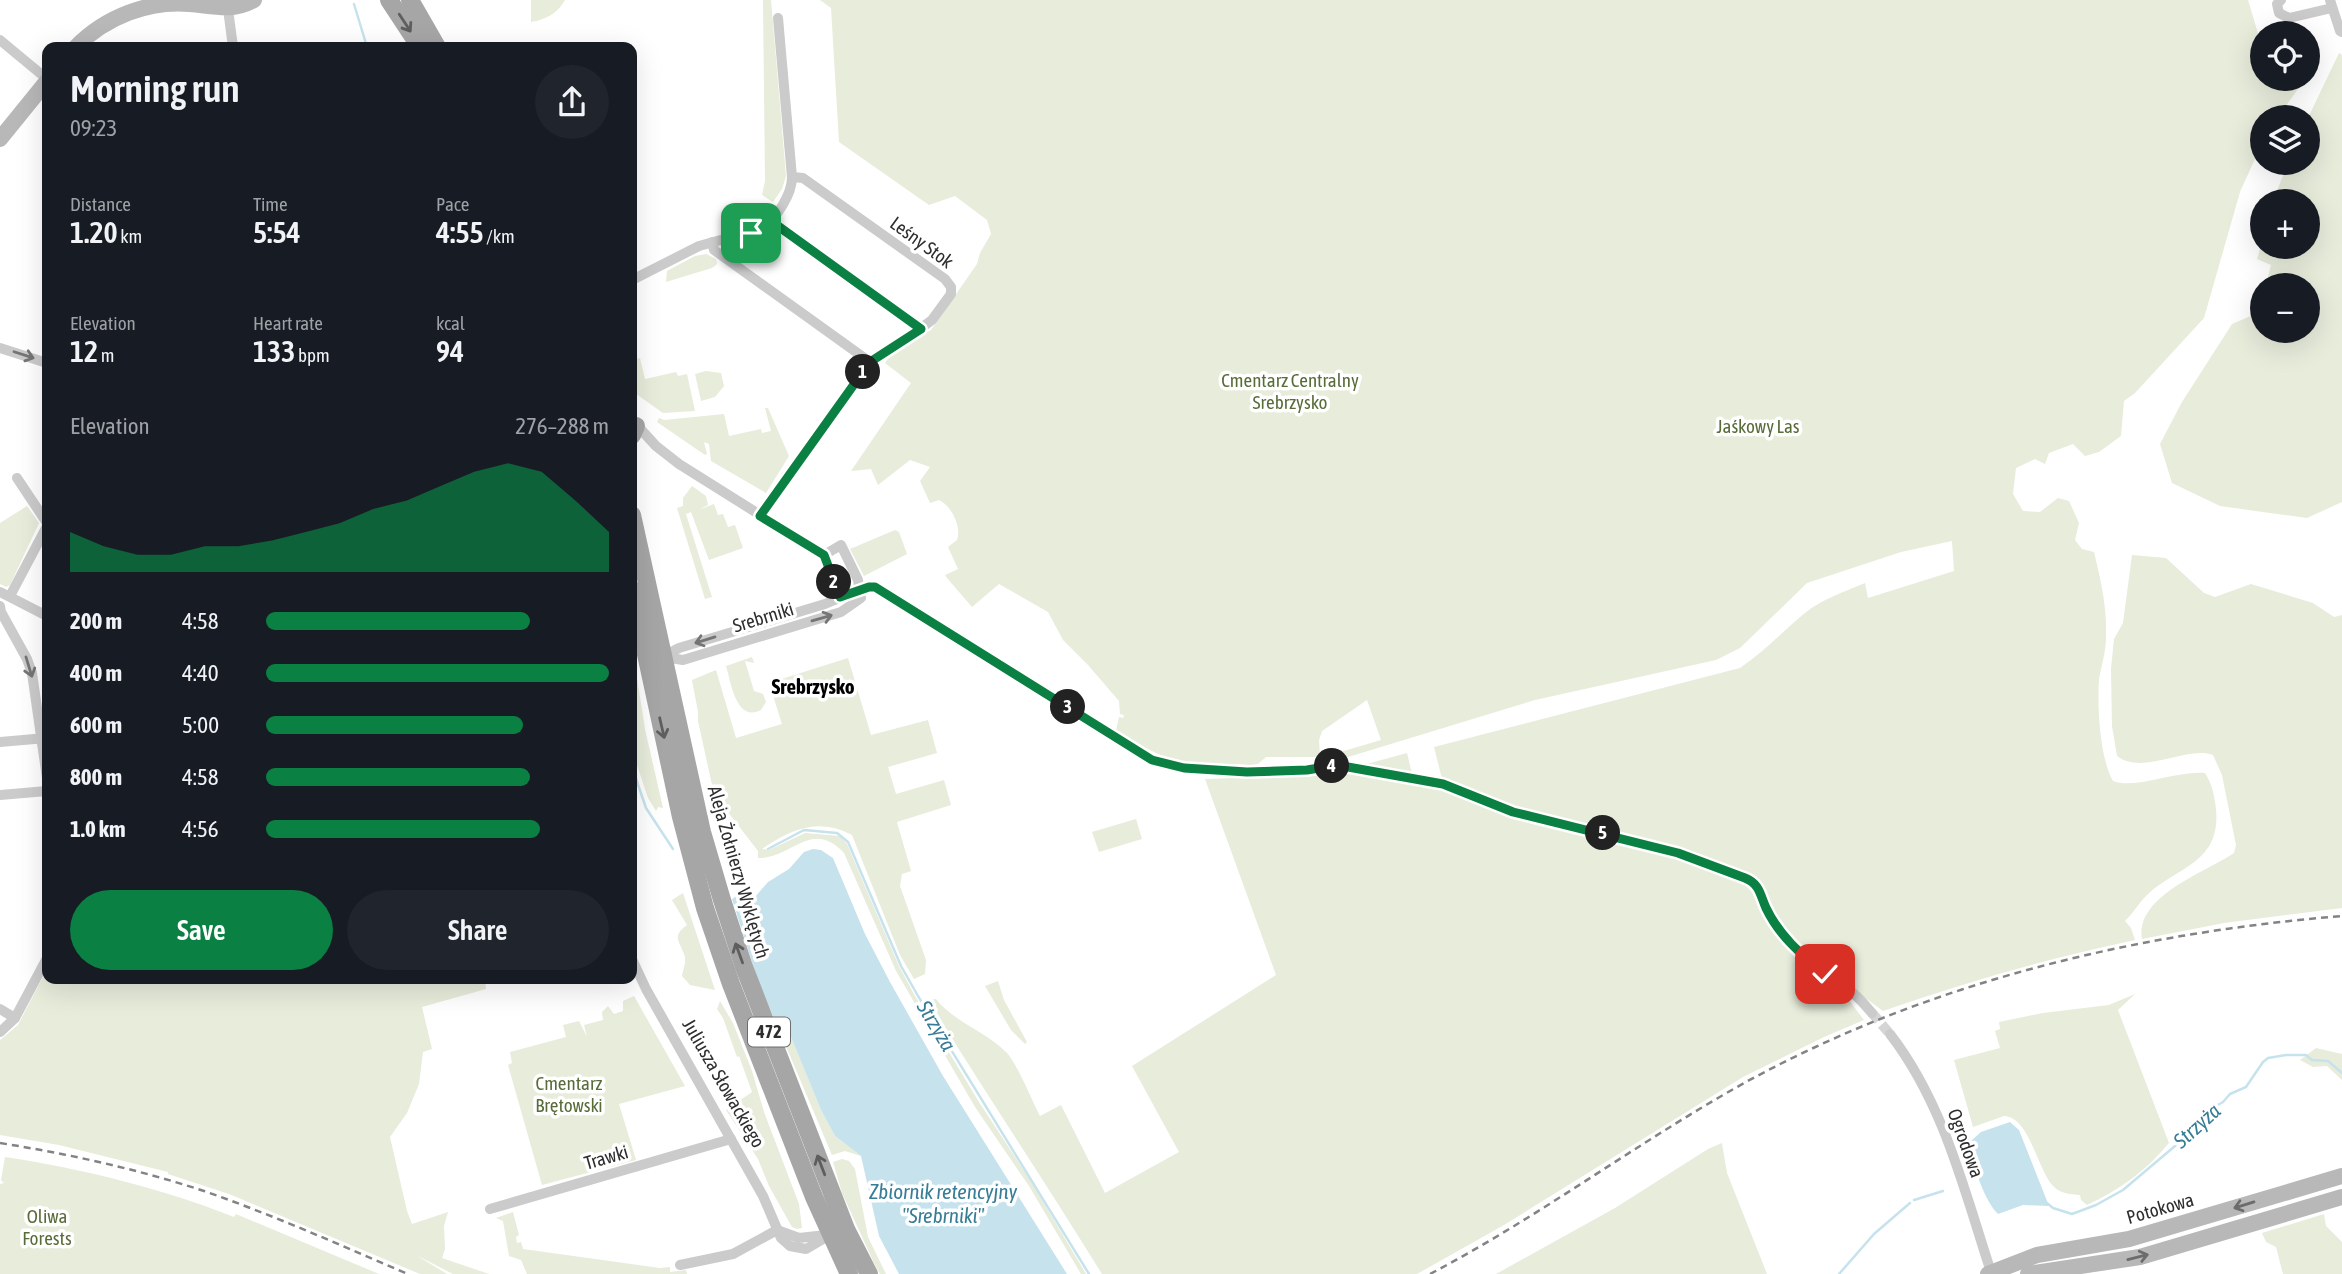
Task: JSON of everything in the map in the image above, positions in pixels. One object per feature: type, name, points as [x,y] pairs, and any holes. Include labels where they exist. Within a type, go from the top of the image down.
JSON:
[{"type":"main road","points":[[82,42],[105,24],[147,8],[181,3],[228,9],[254,0]]},
{"type":"main road","points":[[389,0],[417,42]]},
{"type":"main road","points":[[410,0],[434,42]]},
{"type":"main road","points":[[0,139],[42,86]]},
{"type":"main road","name":"Aleja Żołnierzy Wyklętych","points":[[637,545],[656,659]]},
{"type":"main road","name":"Aleja Żołnierzy Wyklętych","points":[[637,604],[656,659],[732,933],[838,1232]]},
{"type":"main road","name":"Potokowa","points":[[1990,1273],[2050,1252],[2129,1239],[2342,1176]]},
{"type":"main road","points":[[2300,1189],[2305,1208]]},
{"type":"main road","points":[[2028,1274],[2140,1257],[2342,1197]]},
{"type":"main road","name":"472","points":[[838,1232],[849,1274]]},
{"type":"main road","name":"472","points":[[838,1232],[869,1274]]},
{"type":"main road","points":[[2050,1252],[2054,1269]]},
{"type":"street","points":[[2281,0],[2277,4],[2279,13],[2289,18],[2331,4],[2342,32]]},
{"type":"street","points":[[228,9],[232,42]]},
{"type":"street","points":[[637,278],[712,242],[764,228],[789,193],[792,177],[778,18]]},
{"type":"street","points":[[0,40],[42,76]]},
{"type":"street","name":"Leśny Stok","points":[[760,516],[870,362],[932,320],[951,293],[951,287],[945,279],[803,178],[792,177]]},
{"type":"street","points":[[771,221],[921,329]]},
{"type":"street","points":[[712,242],[714,250],[870,362]]},
{"type":"street","points":[[0,348],[42,361]]},
{"type":"street","points":[[637,430],[667,455],[824,555],[840,597]]},
{"type":"street","points":[[17,478],[42,516]]},
{"type":"street","points":[[42,532],[5,594],[42,613]]},
{"type":"street","points":[[824,555],[841,545],[861,589],[875,587],[1158,762],[1184,768],[1247,772],[1307,770],[1337,765],[1443,784],[1513,812],[1678,853],[1752,881],[1760,891],[1773,921],[1788,942],[1851,992],[1872,1013]]},
{"type":"street","name":"Srebrniki","points":[[656,659],[679,648],[749,633],[841,612],[861,598],[861,589],[749,633]]},
{"type":"street","points":[[0,606],[32,673],[42,727]]},
{"type":"street","points":[[0,742],[42,738]]},
{"type":"street","points":[[0,795],[42,791]]},
{"type":"street","points":[[0,1032],[15,1018],[42,967]]},
{"type":"street","name":"Juliusza Słowackiego","points":[[637,970],[763,1196],[777,1230]]},
{"type":"street","points":[[0,1009],[15,1018]]},
{"type":"street","name":"Ogrodowa","points":[[1890,1034],[1911,1062],[1933,1103],[1951,1148],[1990,1273]]},
{"type":"street","name":"Trawki","points":[[489,1209],[731,1139]]},
{"type":"street","points":[[680,1265],[733,1254],[777,1230],[799,1238],[838,1232]]},
{"type":"green space","points":[[531,0],[565,0],[551,15],[531,22]]},
{"type":"green space","points":[[763,0],[771,0],[786,176],[782,189],[773,202],[762,195],[765,181]]},
{"type":"green space","points":[[820,0],[2248,0],[2254,21],[2250,21],[2250,91],[2296,91],[2287,105],[2250,105],[2250,170],[2240,192],[2204,318],[2135,393],[2124,401],[2121,436],[2099,452],[2085,456],[2073,444],[2049,453],[2045,464],[2035,459],[2016,468],[2013,494],[2023,511],[2040,512],[2058,498],[2069,501],[2079,523],[2075,540],[2082,549],[2094,552],[2103,594],[2106,626],[2099,680],[2099,718],[2105,760],[2113,781],[2144,782],[2182,774],[2205,773],[2214,795],[2216,809],[2216,827],[2212,842],[2194,862],[2146,896],[2125,921],[2135,940],[2008,971],[1883,1011],[1795,946],[1767,905],[1762,885],[1754,878],[1678,849],[1523,810],[1442,779],[1434,747],[1740,668],[1805,613],[1834,596],[1865,583],[1868,598],[1954,571],[1952,541],[1901,552],[1807,583],[1740,648],[1716,660],[1535,700],[1335,761],[1321,762],[1320,758],[1381,740],[1367,700],[1322,731],[1319,740],[1320,757],[1266,757],[1258,764],[1251,765],[1200,763],[1169,758],[1135,742],[1116,730],[1119,717],[1123,718],[1124,715],[1120,714],[1119,701],[1063,640],[1048,612],[999,584],[972,607],[947,578],[945,575],[958,569],[948,547],[957,540],[958,529],[948,507],[939,500],[930,503],[920,481],[930,467],[910,460],[878,485],[871,469],[851,471],[911,383],[885,363],[891,354],[931,330],[977,264],[991,234],[987,220],[955,196],[929,205],[839,142],[831,8]]},
{"type":"green space","points":[[2339,53],[2342,55],[2342,502],[2307,518],[2220,506],[2172,483],[2160,444],[2182,402],[2232,324],[2250,316],[2250,343],[2320,343],[2320,273],[2269,273],[2271,265],[2257,259],[2320,259],[2320,189],[2278,189],[2283,175],[2320,175],[2320,105],[2314,105]]},
{"type":"green space","points":[[767,232],[747,258],[744,256],[740,262],[721,246],[760,236]]},
{"type":"green space","points":[[706,254],[716,259],[717,264],[712,268],[666,282],[667,271],[695,256]]},
{"type":"green space","points":[[640,358],[645,379],[676,372],[678,376],[687,374],[695,411],[663,413],[637,395],[637,359]]},
{"type":"green space","points":[[706,371],[721,373],[724,386],[715,397],[701,401],[695,374]]},
{"type":"green space","points":[[765,408],[768,408],[789,456],[766,493],[711,461],[709,444],[704,442],[705,455],[657,422],[659,418],[664,420],[724,414],[729,436],[761,429],[762,433],[771,431]]},
{"type":"green space","points":[[692,486],[706,496],[708,505],[698,510],[714,504],[718,515],[723,514],[728,527],[735,525],[743,548],[709,560],[691,512],[686,514],[712,597],[705,599],[677,508],[683,506],[683,498]]},
{"type":"green space","points":[[27,506],[39,523],[10,585],[6,587],[0,584],[0,523]]},
{"type":"green space","points":[[895,530],[899,532],[907,554],[864,576],[850,549]]},
{"type":"green space","points":[[2132,555],[2166,558],[2204,593],[2215,597],[2251,584],[2313,603],[2334,617],[2342,615],[2342,908],[2224,923],[2142,939],[2143,924],[2149,910],[2161,898],[2191,877],[2234,853],[2236,845],[2222,775],[2213,755],[2191,754],[2139,763],[2117,756],[2112,726],[2111,669],[2114,639],[2123,623]]},
{"type":"green space","points":[[752,657],[754,663],[745,661],[754,691],[763,694],[766,702],[761,710],[753,712],[740,706],[726,666]]},
{"type":"green space","points":[[848,658],[871,735],[928,720],[937,753],[888,767],[896,794],[944,780],[951,805],[897,822],[911,871],[902,874],[900,886],[926,960],[925,974],[914,979],[900,955],[852,835],[816,826],[794,831],[762,849],[769,850],[805,833],[840,836],[847,844],[899,966],[915,996],[1086,1274],[1081,1274],[1029,1186],[975,1107],[896,971],[844,853],[832,843],[811,839],[770,857],[758,858],[758,851],[714,794],[692,680],[716,670],[736,738],[782,724],[769,683]]},
{"type":"green space","points":[[637,678],[645,729],[663,808],[658,807],[656,811],[648,798],[637,765]]},
{"type":"green space","points":[[1407,753],[1412,774],[1359,766]]},
{"type":"green space","points":[[1336,768],[1449,791],[1683,858],[1752,885],[1770,922],[1842,991],[1864,1020],[1743,1077],[1504,1225],[1417,1274],[1102,1274],[928,1000],[936,999],[952,1014],[1006,1052],[1040,1116],[1061,1105],[1105,1193],[1179,1152],[1132,1066],[1276,975],[1205,779],[1293,776]]},
{"type":"green space","points":[[1136,819],[1142,839],[1099,852],[1092,832]]},
{"type":"green space","points":[[683,893],[715,990],[690,985],[682,976],[685,957],[678,936],[687,925],[672,900]]},
{"type":"green space","points":[[42,979],[42,984],[486,984],[486,989],[422,1007],[432,1049],[423,1052],[419,1084],[407,1113],[390,1137],[412,1224],[448,1212],[444,1226],[445,1249],[442,1258],[489,1274],[453,1274],[416,1255],[447,1274],[420,1274],[229,1194],[168,1172],[59,1145],[0,1135],[0,1040],[18,1025]]},
{"type":"green space","points":[[998,981],[1004,1000],[1027,1042],[1025,1044],[1011,1030],[985,986]]},
{"type":"green space","points":[[2135,994],[2118,1010],[2169,1143],[2131,1179],[2087,1205],[2080,1195],[2063,1192],[2054,1187],[2027,1134],[2013,1119],[2004,1116],[1973,1127],[1954,1060],[2000,1048],[1995,1031],[2000,1029],[1999,1022],[2043,1013],[2109,1005]]},
{"type":"green space","name":"Cmentarz Brętowski","points":[[634,996],[685,1086],[619,1104],[636,1160],[542,1185],[508,1065],[512,1063],[510,1052],[566,1037],[563,1025],[579,1021],[587,1037],[584,1025],[603,1020],[602,1012],[608,1006],[614,1014],[623,1011],[623,1001]]},
{"type":"green space","points":[[720,1001],[733,1023],[752,1071],[764,1112],[799,1204],[802,1228],[792,1227],[769,1186],[758,1159],[726,1110],[752,1092],[717,1009]]},
{"type":"green space","points":[[774,1018],[787,1026],[821,1110],[835,1136],[861,1156],[845,1151],[832,1155]]},
{"type":"green space","points":[[2316,1048],[2342,1054],[2342,1080],[2327,1066],[2313,1067],[2300,1060]]},
{"type":"green space","points":[[1722,1143],[1727,1173],[1767,1274],[1496,1274],[1615,1208],[1708,1149]]},
{"type":"green space","name":"Oliwa Forests","points":[[5,1157],[121,1181],[234,1217],[236,1214],[379,1274],[0,1274],[0,1184],[4,1183],[1,1180]]},
{"type":"green space","points":[[842,1159],[849,1161],[855,1169],[868,1237],[886,1274],[880,1274],[874,1263],[842,1193],[833,1162]]},
{"type":"green space","points":[[513,1212],[519,1235],[516,1237],[517,1243],[521,1242],[523,1249],[660,1268],[670,1267],[670,1272],[686,1270],[687,1274],[527,1274],[521,1260],[509,1256],[503,1221],[496,1218]]},
{"type":"green space","points":[[2324,1214],[2326,1226],[2342,1242],[2342,1274],[2283,1274],[2276,1247],[2266,1242],[2262,1233]]},
{"type":"water","name":"Zbiornik retencyjny \"Srebrniki\"","points":[[821,850],[833,858],[865,934],[890,982],[943,1076],[1067,1274],[899,1274],[879,1236],[861,1156],[835,1136],[821,1110],[787,1027],[774,1018],[758,981],[732,899],[749,888],[755,897],[768,882],[789,869],[804,852]]},
{"type":"water","points":[[2010,1122],[2019,1130],[2049,1206],[2023,1205],[1998,1214],[1988,1200],[1979,1179],[1971,1141],[1981,1132]]},
{"type":"waterway","name":"Strzyża","points":[[354,4],[365,42]]},
{"type":"waterway","name":"Strzyża","points":[[637,782],[646,808],[673,849]]},
{"type":"waterway","name":"Strzyża","points":[[768,849],[804,830],[837,833],[848,842],[901,966],[1089,1274]]},
{"type":"waterway","name":"Strzyża","points":[[2047,1203],[2053,1208],[2072,1214],[2123,1190],[2188,1135],[2206,1112],[2223,1102],[2230,1094],[2246,1087],[2268,1058],[2306,1055],[2312,1060],[2328,1061],[2342,1073]]},
{"type":"waterway","name":"Strzyża","points":[[1914,1200],[1943,1191]]},
{"type":"waterway","name":"Strzyża","points":[[1839,1274],[1874,1234],[1910,1203]]},
{"type":"tunnel","points":[[1872,1013],[1890,1034]]},
{"type":"railway","points":[[1430,1274],[1510,1228],[1666,1129],[1746,1082],[1887,1016],[1960,990],[2111,950],[2187,935],[2342,916]]},
{"type":"railway","points":[[0,1143],[103,1163],[204,1191],[281,1220],[408,1274]]},
{"type":"district","name":"Srebrzysko","points":[[813,687]]},
{"type":"route","points":[[751,233],[764,228],[771,221],[921,329],[870,362],[760,516],[824,555],[840,597],[875,587],[1152,760],[1166,765],[1247,772],[1307,770],[1337,765],[1443,784],[1513,812],[1678,853],[1745,878],[1755,883],[1773,921],[1788,942],[1825,974]]},
{"type":"park label","name":"Cmentarz Centralny Srebrzysko","points":[[1290,391]]},
{"type":"park label","name":"Jaśkowy Las","points":[[1758,426]]}]
